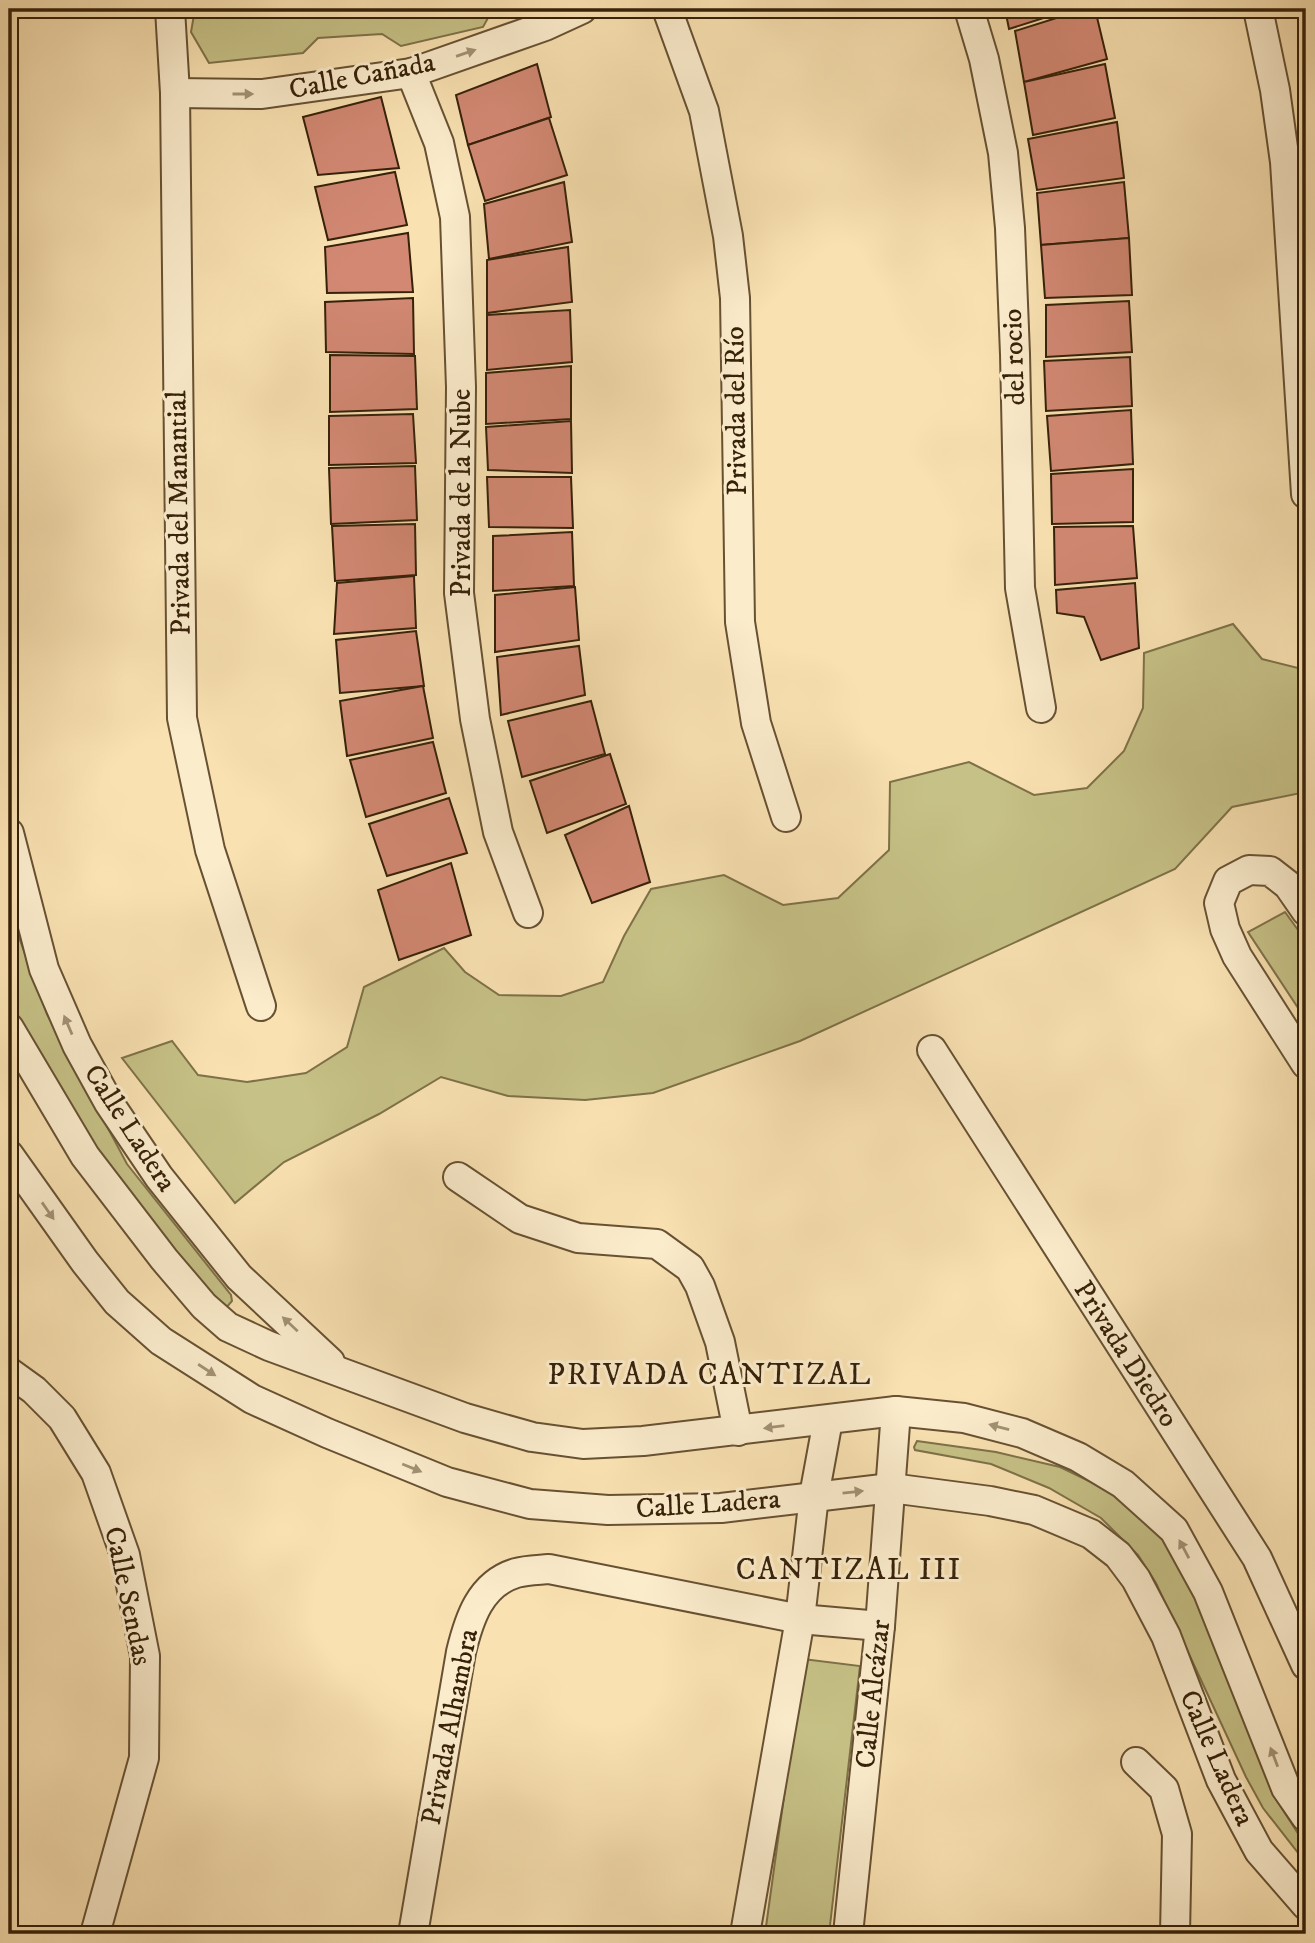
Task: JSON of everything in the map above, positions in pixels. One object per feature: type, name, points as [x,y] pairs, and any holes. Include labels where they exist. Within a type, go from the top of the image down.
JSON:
[{"type":"street","name":"Privada del Manantial","points":[[170,9],[175,93],[182,718],[210,850],[261,1006]]},
{"type":"street","name":"Calle Cañada","points":[[175,93],[262,94],[411,73],[545,26],[582,9]]},
{"type":"street","name":"Privada del Río","points":[[667,9],[704,111],[729,236],[734,298],[740,622],[756,723],[786,817]]},
{"type":"street","name":"del rocio","points":[[969,9],[984,59],[1003,153],[1010,228],[1015,354],[1020,588],[1041,708]]},
{"type":"street","points":[[1258,9],[1275,90],[1285,162],[1306,494]]},
{"type":"street","name":"Privada de la Nube","points":[[411,73],[439,143],[455,217],[461,387],[459,593],[475,719],[498,832],[528,913]]},
{"type":"street","name":"Calle Ladera","points":[[9,833],[44,969],[77,1045],[109,1103],[159,1177],[239,1278],[340,1371]]},
{"type":"street","points":[[1306,911],[1288,885],[1270,871],[1249,870],[1228,881],[1219,903],[1225,929],[1237,956],[1306,1064]]},
{"type":"street","name":"Calle Ladera","points":[[9,1028],[85,1156],[164,1259],[204,1306],[228,1326],[269,1346],[465,1418],[532,1437],[583,1444],[643,1441],[896,1411],[964,1418],[1022,1433],[1078,1457],[1123,1484],[1174,1530],[1208,1592],[1286,1788],[1306,1817]]},
{"type":"street","name":"Privada Diedro","points":[[932,1050],[1257,1558],[1306,1665]]},
{"type":"street","name":"Calle Ladera","points":[[9,1155],[109,1292],[161,1341],[252,1399],[447,1482],[530,1504],[608,1510],[721,1508],[891,1488],[990,1500],[1034,1510],[1091,1534],[1118,1555],[1136,1579],[1166,1636],[1222,1780],[1259,1851],[1306,1905]]},
{"type":"street","points":[[458,1177],[520,1219],[578,1238],[657,1244],[690,1268],[700,1286],[720,1342],[738,1431]]},
{"type":"street","name":"Calle Sendas","points":[[9,1373],[34,1390],[62,1418],[96,1473],[125,1555],[145,1656],[144,1758],[95,1934]]},
{"type":"street","name":"Calle Alcázar","points":[[848,1934],[880,1626],[896,1411]]},
{"type":"street","points":[[745,1934],[800,1619],[814,1496],[828,1420]]},
{"type":"street","name":"Privada Alhambra","points":[[413,1934],[468,1621],[483,1594],[499,1581],[516,1573],[549,1569],[800,1619],[880,1626]]},
{"type":"street","points":[[1136,1762],[1164,1789],[1177,1833],[1175,1934]]},
{"type":"shaded area","points":[[195,9],[493,9],[483,27],[401,46],[382,34],[318,38],[303,53],[209,63],[191,32]]},
{"type":"shaded area","points":[[1233,624],[1262,659],[1306,670],[1306,792],[1232,807],[1175,869],[800,1041],[653,1093],[585,1100],[508,1096],[441,1077],[379,1114],[284,1162],[235,1203],[122,1058],[172,1041],[198,1075],[247,1082],[306,1073],[347,1047],[364,987],[444,948],[465,972],[499,995],[561,996],[603,982],[624,936],[651,889],[724,875],[783,905],[838,898],[889,850],[890,782],[969,762],[1034,795],[1087,788],[1124,751],[1143,708],[1144,653]]},
{"type":"shaded area","points":[[9,910],[47,1014],[127,1164],[231,1295],[232,1301],[226,1308],[219,1305],[112,1174],[9,1004]]},
{"type":"shaded area","points":[[1285,912],[1306,941],[1306,1020],[1248,932]]},
{"type":"shaded area","points":[[917,1441],[996,1452],[1060,1467],[1120,1496],[1146,1517],[1184,1565],[1276,1799],[1306,1846],[1306,1863],[1263,1808],[1246,1777],[1156,1583],[1138,1555],[1101,1518],[1049,1488],[991,1464],[915,1450]]},
{"type":"shaded area","points":[[803,1659],[860,1666],[829,1934],[765,1934]]},
{"type":"building","points":[[1005,9],[1072,9],[1009,29]]},
{"type":"building","points":[[1085,9],[1095,9],[1107,59],[1024,82],[1015,31]]},
{"type":"building","points":[[537,64],[551,117],[468,145],[456,95]]},
{"type":"building","points":[[1105,64],[1115,118],[1033,135],[1024,82]]},
{"type":"building","points":[[381,97],[399,168],[318,175],[303,117]]},
{"type":"building","points":[[549,118],[567,175],[485,201],[468,145]]},
{"type":"building","points":[[1117,122],[1124,178],[1037,190],[1028,139]]},
{"type":"building","points":[[395,172],[407,225],[328,240],[315,187]]},
{"type":"building","points":[[564,182],[572,242],[489,259],[484,204]]},
{"type":"building","points":[[1124,182],[1129,238],[1041,245],[1037,193]]},
{"type":"building","points":[[408,233],[413,292],[327,293],[325,247]]},
{"type":"building","points":[[1129,238],[1132,295],[1045,298],[1041,245]]},
{"type":"building","points":[[568,247],[572,302],[487,313],[487,260]]},
{"type":"building","points":[[413,298],[414,354],[326,352],[325,302]]},
{"type":"building","points":[[1129,301],[1132,352],[1046,357],[1046,305]]},
{"type":"building","points":[[570,310],[572,362],[487,370],[487,315]]},
{"type":"building","points":[[330,355],[415,356],[417,409],[330,412]]},
{"type":"building","points":[[1130,357],[1132,406],[1046,411],[1044,361]]},
{"type":"building","points":[[571,366],[571,419],[486,424],[486,373]]},
{"type":"building","points":[[1131,410],[1133,464],[1051,471],[1047,416]]},
{"type":"building","points":[[413,414],[416,463],[329,465],[329,416]]},
{"type":"building","points":[[571,421],[572,473],[488,470],[486,427]]},
{"type":"building","points":[[415,466],[417,520],[331,524],[329,468]]},
{"type":"building","points":[[1133,469],[1133,522],[1052,524],[1051,474]]},
{"type":"building","points":[[487,477],[571,477],[573,528],[489,527]]},
{"type":"building","points":[[415,524],[416,575],[335,581],[332,526]]},
{"type":"building","points":[[1133,526],[1137,578],[1055,585],[1054,527]]},
{"type":"building","points":[[572,532],[574,586],[493,591],[493,536]]},
{"type":"building","points":[[414,576],[416,628],[334,634],[337,583]]},
{"type":"building","points":[[1135,583],[1139,648],[1101,660],[1084,617],[1057,613],[1056,590]]},
{"type":"building","points":[[575,587],[579,640],[495,652],[495,595]]},
{"type":"building","points":[[416,631],[424,686],[340,693],[336,640]]},
{"type":"building","points":[[579,646],[585,695],[501,715],[497,657]]},
{"type":"building","points":[[423,686],[433,738],[347,756],[340,701]]},
{"type":"building","points":[[591,701],[605,754],[522,777],[508,721]]},
{"type":"building","points":[[433,742],[446,793],[366,817],[350,760]]},
{"type":"building","points":[[610,754],[626,804],[547,833],[530,781]]},
{"type":"building","points":[[449,798],[467,853],[387,876],[369,824]]},
{"type":"building","points":[[629,806],[650,882],[592,903],[565,835]]},
{"type":"building","points":[[451,863],[471,935],[399,960],[378,890]]},
{"type":"district","name":"PRIVADA CANTIZAL","points":[[710,1375]]},
{"type":"district","name":"CANTIZAL III","points":[[849,1570]]}]
